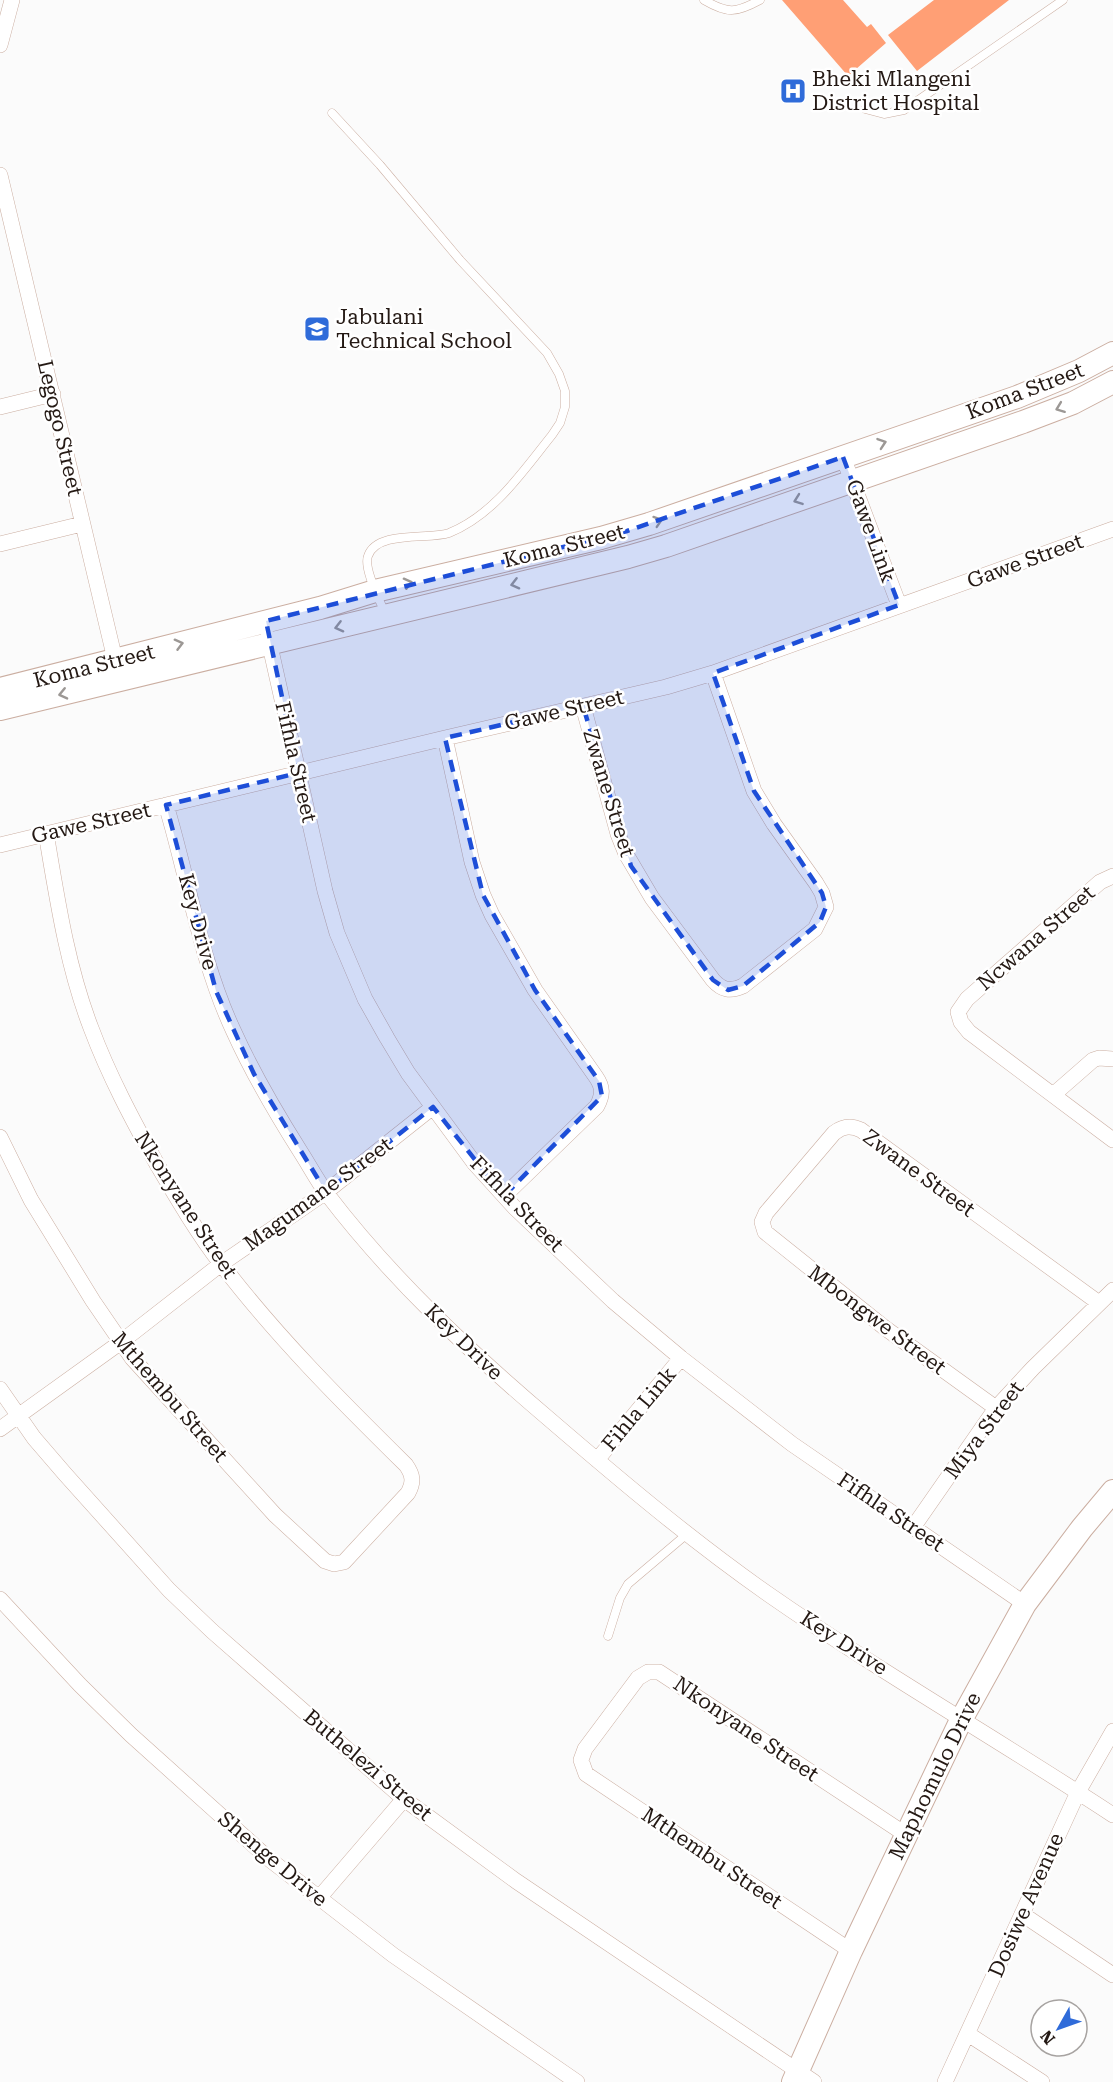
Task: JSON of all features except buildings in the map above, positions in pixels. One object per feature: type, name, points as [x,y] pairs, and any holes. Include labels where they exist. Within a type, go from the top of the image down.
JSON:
[{"type":"main road","name":"Koma Street","points":[[0,709],[266,621],[375,591],[627,531],[1017,397],[1079,371],[1113,353]]},
{"type":"main road","name":"Koma Street","points":[[0,688],[117,671],[269,644],[637,554],[1023,422],[1073,403],[1113,382]]},
{"type":"main road","name":"Maphomulo Drive","points":[[802,2078],[851,1951],[961,1719],[1025,1604],[1113,1491]]},
{"type":"street","points":[[0,45],[12,0]]},
{"type":"street","name":"Legogo Street","points":[[0,174],[117,671]]},
{"type":"street","points":[[0,407],[53,394]]},
{"type":"street","name":"Gawe Link","points":[[843,457],[899,605]]},
{"type":"street","points":[[0,544],[82,524]]},
{"type":"street","name":"Gawe Street","points":[[0,845],[666,687],[713,673],[1113,529]]},
{"type":"street","name":"Fifhla Street","points":[[266,621],[269,644],[298,773],[337,933],[365,999],[408,1073],[475,1164],[504,1196],[613,1302],[681,1358],[801,1450],[1025,1604]]},
{"type":"street","name":"Zwane Street","points":[[583,706],[618,834],[631,866],[712,980],[718,986],[728,990],[742,986],[815,929],[826,908],[816,883],[754,791],[713,673]]},
{"type":"street","points":[[444,738],[472,862],[492,915],[535,990],[602,1089],[602,1096],[597,1106],[504,1196]]},
{"type":"street","name":"Key Drive","points":[[166,805],[216,991],[254,1074],[326,1192],[383,1260],[441,1322],[502,1379],[597,1460],[687,1534],[769,1595],[1113,1815]]},
{"type":"street","name":"Nkonyane Street","points":[[46,833],[68,946],[90,1026],[130,1117],[181,1205],[221,1264],[270,1323],[329,1388],[406,1465],[412,1475],[412,1485],[408,1493],[346,1559],[338,1564]]},
{"type":"street","name":"Ncwana Street","points":[[1053,1095],[969,1032],[958,1017],[959,1008],[1100,882],[1113,876]]},
{"type":"street","points":[[1113,1059],[1093,1060],[1053,1095],[1113,1140]]},
{"type":"street","name":"Magumane Street","points":[[0,1429],[120,1342],[221,1264],[326,1192],[433,1107]]},
{"type":"street","name":"Zwane Street","points":[[763,1228],[762,1222],[766,1213],[834,1133],[841,1128],[855,1127],[1099,1303]]},
{"type":"street","name":"Mthembu Street","points":[[0,1137],[31,1200],[120,1342],[155,1385],[275,1515],[325,1562],[338,1564]]},
{"type":"street","name":"Mbongwe Street","points":[[763,1228],[774,1241],[885,1328],[996,1408]]},
{"type":"street","name":"Miya Street","points":[[914,1526],[996,1408],[1033,1368],[1113,1290]]},
{"type":"street","name":"Fihla Link","points":[[597,1460],[681,1358]]},
{"type":"street","name":"Buthelezi Street","points":[[0,1389],[17,1415],[65,1474],[169,1590],[212,1631],[404,1799],[516,1881],[802,2078]]},
{"type":"street","name":"Shenge Drive","points":[[0,1599],[80,1685],[131,1735],[269,1859],[393,1955],[577,2082]]},
{"type":"street","name":"Nkonyane Street","points":[[581,1760],[585,1749],[635,1681],[648,1672],[659,1672],[905,1834]]},
{"type":"street","name":"Dosiwe Avenue","points":[[945,2082],[1078,1792],[1113,1731]]},
{"type":"street","name":"Mthembu Street","points":[[581,1760],[582,1768],[590,1776],[851,1951]]},
{"type":"street","points":[[318,1898],[404,1799]]},
{"type":"street","points":[[1022,1914],[1113,1975]]},
{"type":"street","points":[[968,2034],[1042,2082]]},
{"type":"lane","points":[[704,0],[731,12],[744,9],[760,0]]},
{"type":"lane","points":[[866,109],[884,114],[904,110],[1063,0]]},
{"type":"lane","points":[[332,113],[380,165],[460,260],[547,353],[559,374],[565,391],[565,407],[560,423],[552,435],[495,502],[480,516],[448,533],[438,536],[407,536],[390,540],[371,551],[367,561],[375,591],[386,615]]},
{"type":"lane","points":[[608,1636],[620,1598],[628,1584],[687,1534]]},
{"type":"highlighted area","points":[[843,457],[899,605],[713,673],[754,791],[822,893],[826,907],[820,922],[743,986],[728,990],[713,980],[631,866],[583,706],[445,738],[483,895],[535,990],[599,1081],[602,1096],[504,1196],[433,1107],[326,1192],[254,1074],[216,991],[166,805],[298,773],[266,621],[627,531]]},
{"type":"place","name":"Bheki Mlangeni District Hospital","points":[[793,91]]},
{"type":"place","name":"Jabulani Technical School","points":[[317,329]]}]
